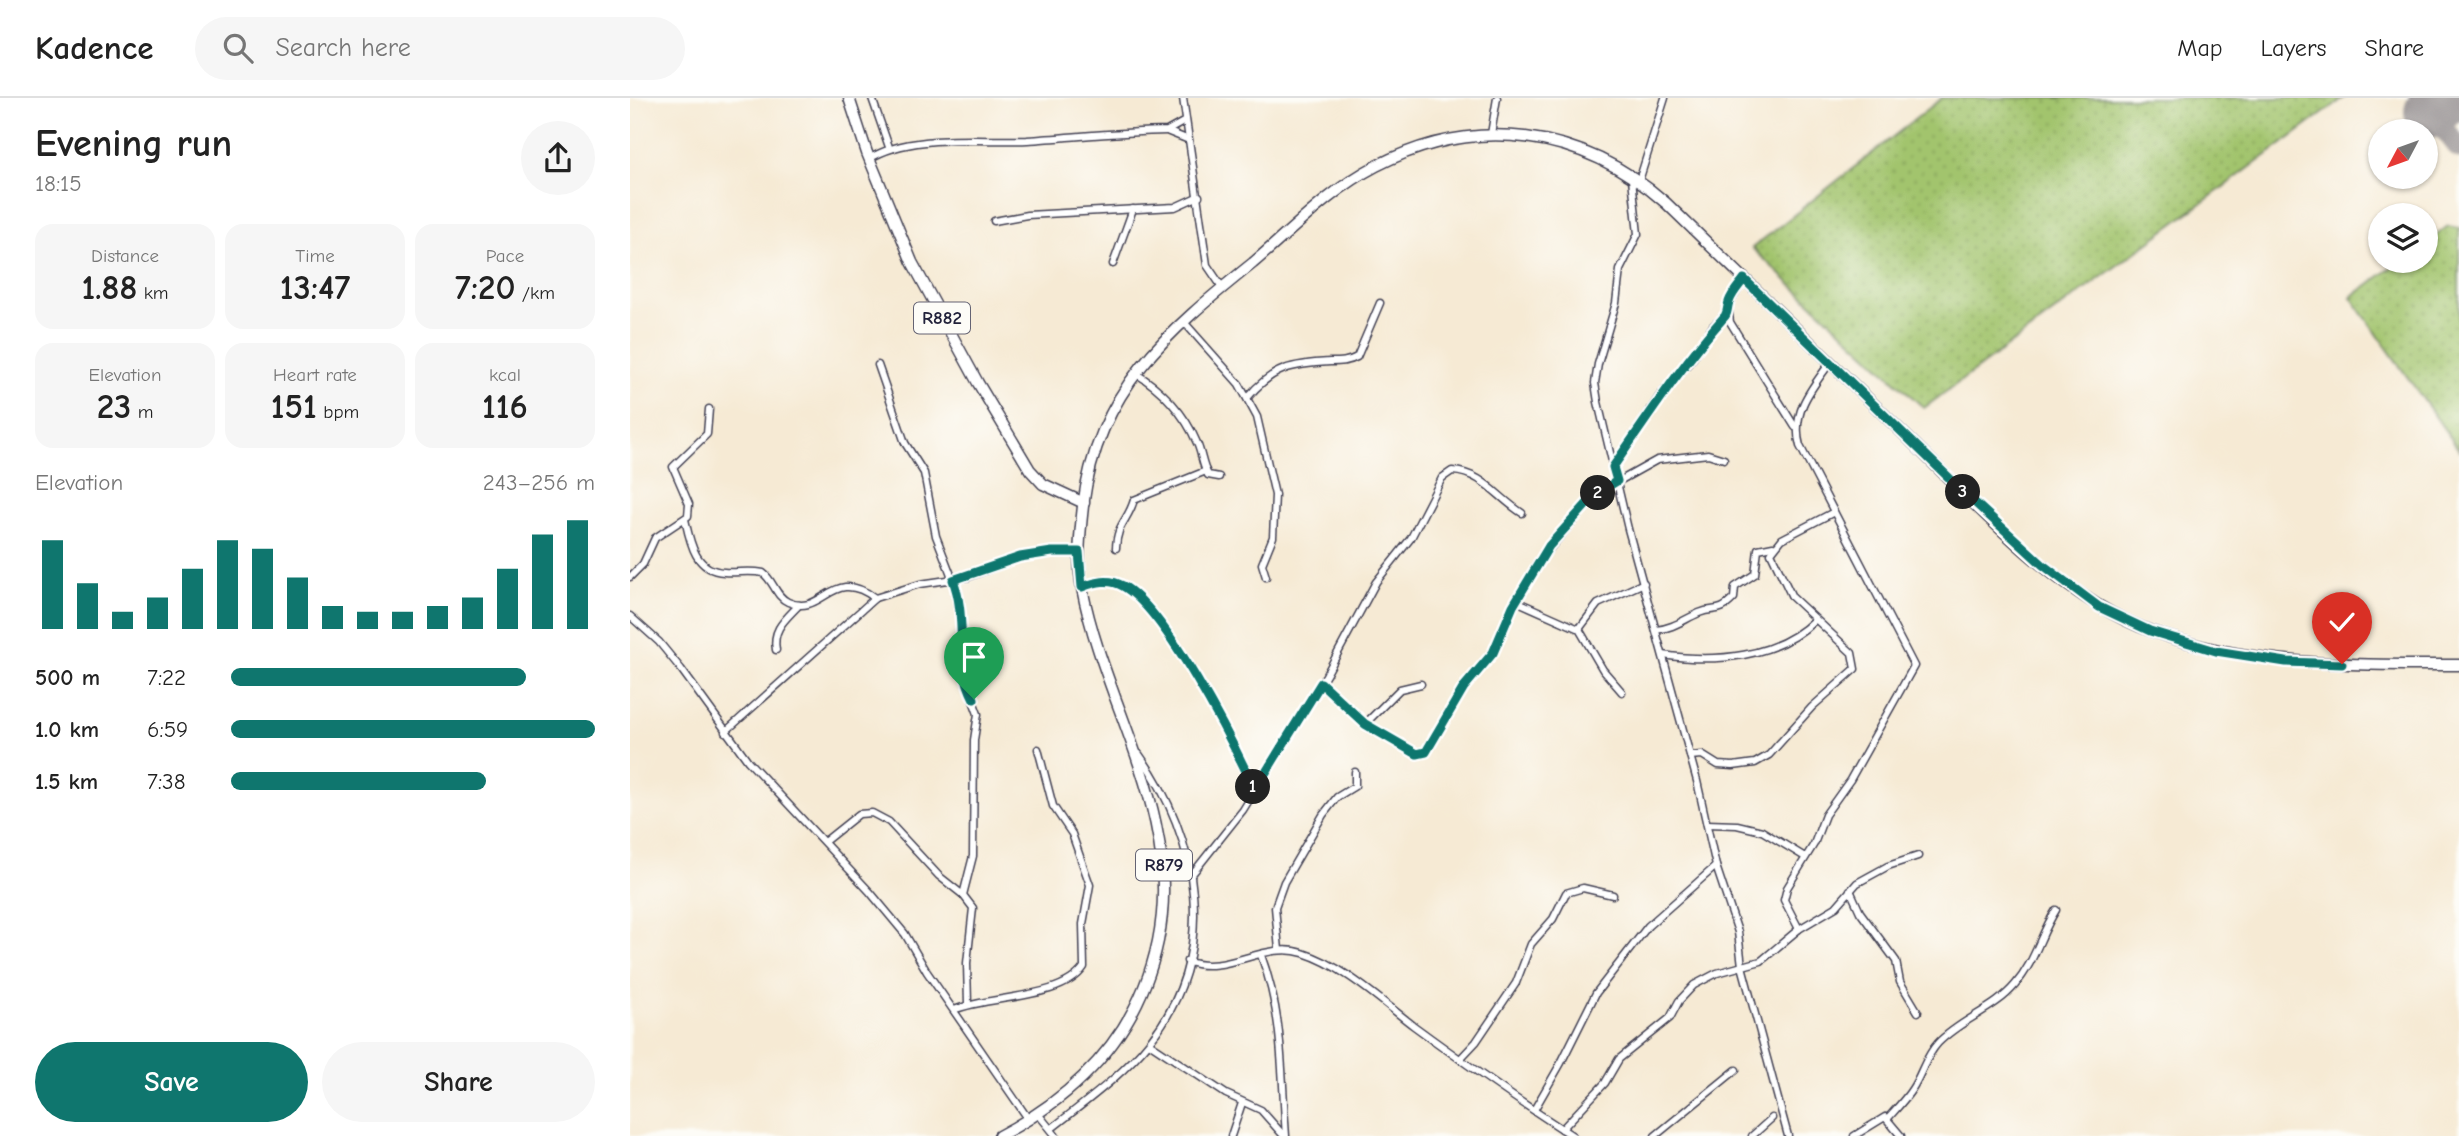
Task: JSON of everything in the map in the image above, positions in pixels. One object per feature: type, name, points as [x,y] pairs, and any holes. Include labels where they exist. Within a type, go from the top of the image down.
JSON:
[{"type":"main road","name":"R882","points":[[849,98],[869,159],[912,262],[978,383],[1030,470],[1050,488],[1084,503]]},
{"type":"main road","name":"R879","points":[[999,1136],[1034,1118],[1094,1066],[1123,1030],[1152,968],[1164,905],[1163,854],[1082,587],[1079,552],[1084,503],[1100,439],[1135,373],[1160,342],[1329,198],[1373,167],[1416,148],[1491,134],[1559,142],[1595,155],[1635,179],[1744,279],[2033,556],[2099,607],[2150,631],[2226,653],[2286,662],[2459,665]]},
{"type":"street","points":[[872,98],[890,147]]},
{"type":"street","points":[[1184,98],[1185,121],[1199,196],[1207,265],[1222,287]]},
{"type":"street","points":[[1491,134],[1497,98]]},
{"type":"street","points":[[1665,98],[1635,179],[1638,234],[1620,270],[1616,303],[1595,383],[1613,467],[1690,756],[1716,866],[1738,932],[1742,966],[1763,1035],[1788,1136]]},
{"type":"street","points":[[869,159],[890,147],[934,141],[1021,140],[1167,131],[1185,121]]},
{"type":"street","points":[[1167,131],[1189,140]]},
{"type":"street","points":[[994,221],[1027,215],[1175,207],[1199,196]]},
{"type":"street","points":[[1113,264],[1133,209]]},
{"type":"street","points":[[1613,467],[1659,397],[1693,358],[1713,326],[1727,314],[1730,300],[1744,279]]},
{"type":"street","points":[[1248,397],[1270,375],[1286,366],[1350,361],[1357,357],[1380,303]]},
{"type":"street","points":[[1727,314],[1762,376],[1796,426],[1809,467],[1914,666],[1850,780],[1825,815],[1814,844],[1784,895],[1798,929]]},
{"type":"street","points":[[1184,322],[1248,397],[1257,417],[1275,495],[1273,537],[1262,564],[1266,577]]},
{"type":"street","points":[[1796,426],[1802,404],[1830,363]]},
{"type":"street","points":[[878,365],[905,443],[924,473],[936,536],[961,610],[964,676],[978,714],[974,740],[974,856],[963,895]]},
{"type":"street","points":[[1135,373],[1167,397],[1182,415],[1198,445],[1206,471]]},
{"type":"street","points":[[709,409],[707,434],[673,465],[689,505],[685,519],[690,543],[703,563],[722,572],[763,573],[784,600],[799,605]]},
{"type":"street","points":[[1321,683],[1365,724],[1417,754],[1426,752],[1464,687],[1493,653],[1516,601],[1549,546],[1596,494],[1617,481],[1632,476],[1651,462],[1666,457],[1708,454],[1724,458]]},
{"type":"street","points":[[1116,548],[1119,528],[1132,513],[1134,499],[1206,471],[1219,477]]},
{"type":"street","points":[[1193,873],[1231,829],[1321,683],[1376,582],[1416,530],[1447,473],[1461,471],[1480,479],[1522,513]]},
{"type":"street","points":[[1656,630],[1676,626],[1703,611],[1720,610],[1734,598],[1734,587],[1755,574],[1758,549],[1773,547],[1787,536],[1834,512]]},
{"type":"street","points":[[630,577],[643,564],[655,538],[685,519]]},
{"type":"street","points":[[1690,756],[1702,755],[1718,765],[1755,763],[1779,747],[1812,706],[1848,677],[1856,662],[1852,653],[1788,591],[1773,561],[1773,547]]},
{"type":"street","points":[[725,732],[875,598],[920,584],[953,580],[1020,557],[1052,552],[1079,552]]},
{"type":"street","points":[[1082,587],[1097,581],[1123,585],[1157,618],[1217,714],[1255,790]]},
{"type":"street","points":[[1579,629],[1598,604],[1644,583]]},
{"type":"street","points":[[776,650],[774,640],[777,628],[799,605],[848,586],[865,590],[875,598]]},
{"type":"street","points":[[1516,601],[1579,629],[1603,670],[1622,692]]},
{"type":"street","points":[[630,616],[659,642],[760,775],[824,842],[905,934],[954,1010],[1034,1118],[1051,1129],[1056,1136]]},
{"type":"street","points":[[1663,656],[1711,659],[1781,646],[1796,638],[1815,620]]},
{"type":"street","points":[[1365,724],[1400,689],[1421,684]]},
{"type":"street","points":[[1051,1129],[1136,1058],[1149,1043],[1175,998],[1187,961],[1195,916],[1193,873],[1179,823],[1151,772],[1132,746]]},
{"type":"street","points":[[954,1010],[968,1004],[1049,989],[1069,982],[1084,967],[1083,924],[1090,885],[1072,834],[1053,806],[1038,749]]},
{"type":"street","points":[[1279,950],[1275,922],[1278,895],[1323,815],[1338,797],[1355,786],[1354,772]]},
{"type":"street","points":[[824,842],[859,814],[880,815],[900,831],[939,876],[963,895],[972,908],[967,964],[968,1004]]},
{"type":"street","points":[[1707,824],[1737,825],[1762,831],[1805,857]]},
{"type":"street","points":[[1562,1129],[1605,1083],[1619,1059],[1670,1018],[1679,1001],[1694,985],[1717,973],[1761,961],[1798,929],[1836,907],[1850,890],[1870,874],[1918,856]]},
{"type":"street","points":[[1534,1110],[1596,993],[1648,926],[1716,866]]},
{"type":"street","points":[[1460,1059],[1476,1042],[1503,1002],[1522,970],[1531,944],[1558,912],[1566,893],[1583,888],[1613,895]]},
{"type":"street","points":[[1850,890],[1860,912],[1896,961],[1902,985],[1918,1012]]},
{"type":"street","points":[[1888,1118],[1913,1088],[1923,1063],[1938,1042],[1961,1022],[2014,987],[2038,951],[2046,926],[2056,910]]},
{"type":"street","points":[[1187,961],[1208,965],[1279,950],[1301,952],[1340,971],[1460,1059],[1573,1136]]},
{"type":"street","points":[[1261,955],[1274,996],[1282,1046],[1285,1136]]},
{"type":"street","points":[[1149,1043],[1242,1103],[1261,1110],[1285,1136]]},
{"type":"street","points":[[1655,1136],[1736,1070]]},
{"type":"street","points":[[1231,1136],[1242,1103]]},
{"type":"street","points":[[1854,1136],[1883,1117],[1888,1118],[1901,1136]]},
{"type":"street","points":[[1752,1136],[1772,1118]]},
{"type":"green space","points":[[1942,98],[2344,98],[1924,408],[1752,248]]},
{"type":"green space","points":[[2448,226],[2459,228],[2459,450],[2351,297],[2384,273],[2438,273],[2438,234]]},
{"type":"taxiway","points":[[2420,98],[2459,148]]},
{"type":"runway","points":[[2430,112],[2449,98]]},
{"type":"route","points":[[974,699],[964,676],[961,610],[953,580],[1020,557],[1052,552],[1079,552],[1082,587],[1097,581],[1111,581],[1123,585],[1157,618],[1217,714],[1255,790],[1321,683],[1365,724],[1417,754],[1426,752],[1464,687],[1493,653],[1513,606],[1549,546],[1596,494],[1617,481],[1613,467],[1673,378],[1693,358],[1713,326],[1727,314],[1727,306],[1744,279],[1972,500],[2043,565],[2099,607],[2150,631],[2216,651],[2286,662],[2342,664]]}]
